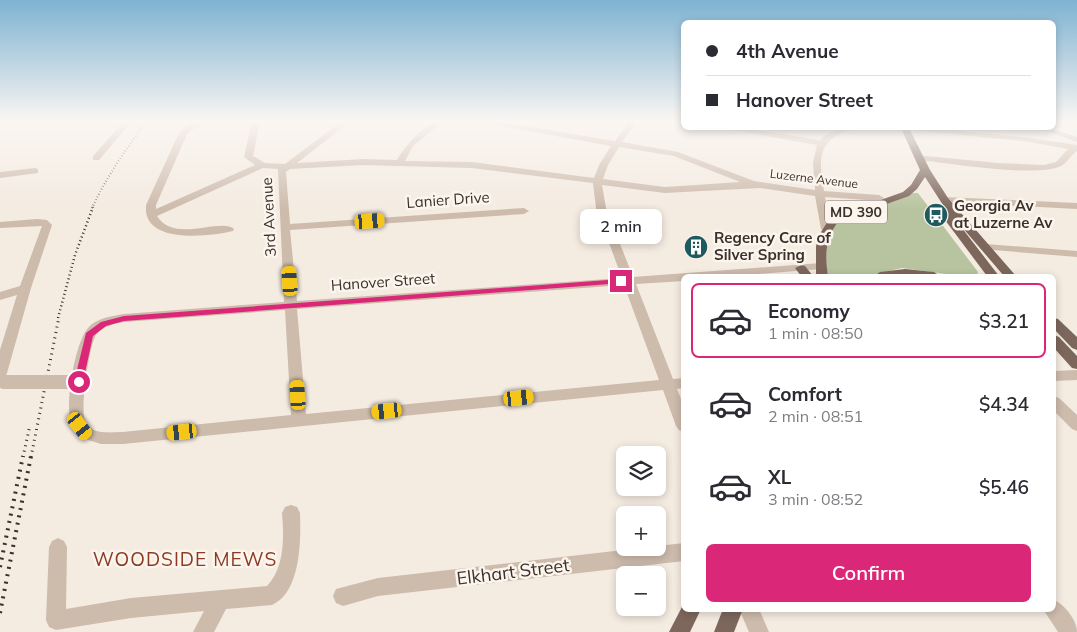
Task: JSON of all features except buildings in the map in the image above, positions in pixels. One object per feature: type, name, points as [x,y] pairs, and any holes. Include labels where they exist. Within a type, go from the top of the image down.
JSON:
[{"type":"main road","points":[[916,150],[925,170],[944,200],[1008,274]]},
{"type":"main road","name":"MD 390","points":[[821,271],[821,252],[826,229],[834,220],[906,194],[914,187],[925,170]]},
{"type":"main road","points":[[944,200],[950,220],[991,274]]},
{"type":"main road","points":[[897,274],[915,274]]},
{"type":"main road","points":[[1056,324],[1077,345]]},
{"type":"main road","points":[[1056,342],[1077,364]]},
{"type":"main road","points":[[679,632],[689,612]]},
{"type":"main road","points":[[724,632],[732,612]]},
{"type":"street","points":[[96,158],[102,150]]},
{"type":"street","points":[[175,150],[151,204],[151,215],[157,225],[176,232],[229,229]]},
{"type":"street","points":[[249,150],[248,154],[253,161],[262,166],[272,167],[400,162],[494,167],[665,190],[760,185]]},
{"type":"street","points":[[288,165],[308,150]]},
{"type":"street","points":[[400,162],[407,150]]},
{"type":"street","points":[[613,150],[604,164],[597,181],[601,208],[681,419]]},
{"type":"street","name":"Luzerne Avenue","points":[[652,150],[686,157],[720,172],[760,185],[879,198]]},
{"type":"street","points":[[820,150],[817,166],[826,229]]},
{"type":"street","points":[[919,157],[998,166],[1044,168],[1059,164],[1071,150]]},
{"type":"street","name":"3rd Avenue","points":[[288,165],[281,172],[299,419]]},
{"type":"street","points":[[151,215],[262,166]]},
{"type":"street","points":[[0,175],[36,171]]},
{"type":"street","points":[[714,187],[721,178],[720,172]]},
{"type":"street","points":[[944,200],[1077,206]]},
{"type":"street","name":"Lanier Drive","points":[[285,227],[524,211]]},
{"type":"street","points":[[0,225],[43,222],[47,227],[25,288],[1,376],[75,382],[76,418],[87,434],[101,438],[681,383]]},
{"type":"street","points":[[985,247],[1077,254]]},
{"type":"street","points":[[746,274],[821,271]]},
{"type":"street","name":"Hanover Street","points":[[75,382],[89,335],[104,324],[124,318],[681,277]]},
{"type":"street","points":[[0,296],[25,288]]},
{"type":"street","points":[[1056,376],[1077,376]]},
{"type":"street","points":[[1056,404],[1077,425]]},
{"type":"street","points":[[58,547],[56,620],[131,608],[272,595],[283,582],[294,538],[291,513]]},
{"type":"street","name":"Elkhart Street","points":[[343,596],[378,587],[681,552]]},
{"type":"street","points":[[203,632],[220,601]]},
{"type":"street","points":[[750,612],[759,632]]},
{"type":"street","points":[[1055,612],[1070,632]]},
{"type":"green space","points":[[912,193],[918,193],[978,272],[977,274],[946,274],[902,268],[876,274],[828,274],[827,248],[835,221],[896,201]]},
{"type":"railway","points":[[92,208],[126,150]]},
{"type":"railway","points":[[58,318],[75,255],[93,207]]},
{"type":"railway","points":[[31,457],[59,317]]},
{"type":"railway","points":[[23,457],[30,425]]},
{"type":"railway","points":[[0,567],[23,456]]},
{"type":"railway","points":[[0,613],[31,456]]},
{"type":"place","name":"Georgia Av at Luzerne Av","points":[[936,215]]},
{"type":"place","name":"Regency Care of Silver Spring","points":[[696,247]]},
{"type":"district","name":"WOODSIDE MEWS","points":[[185,559]]},
{"type":"route","points":[[79,382],[89,335],[96,328],[110,321],[124,318],[621,281]]}]
